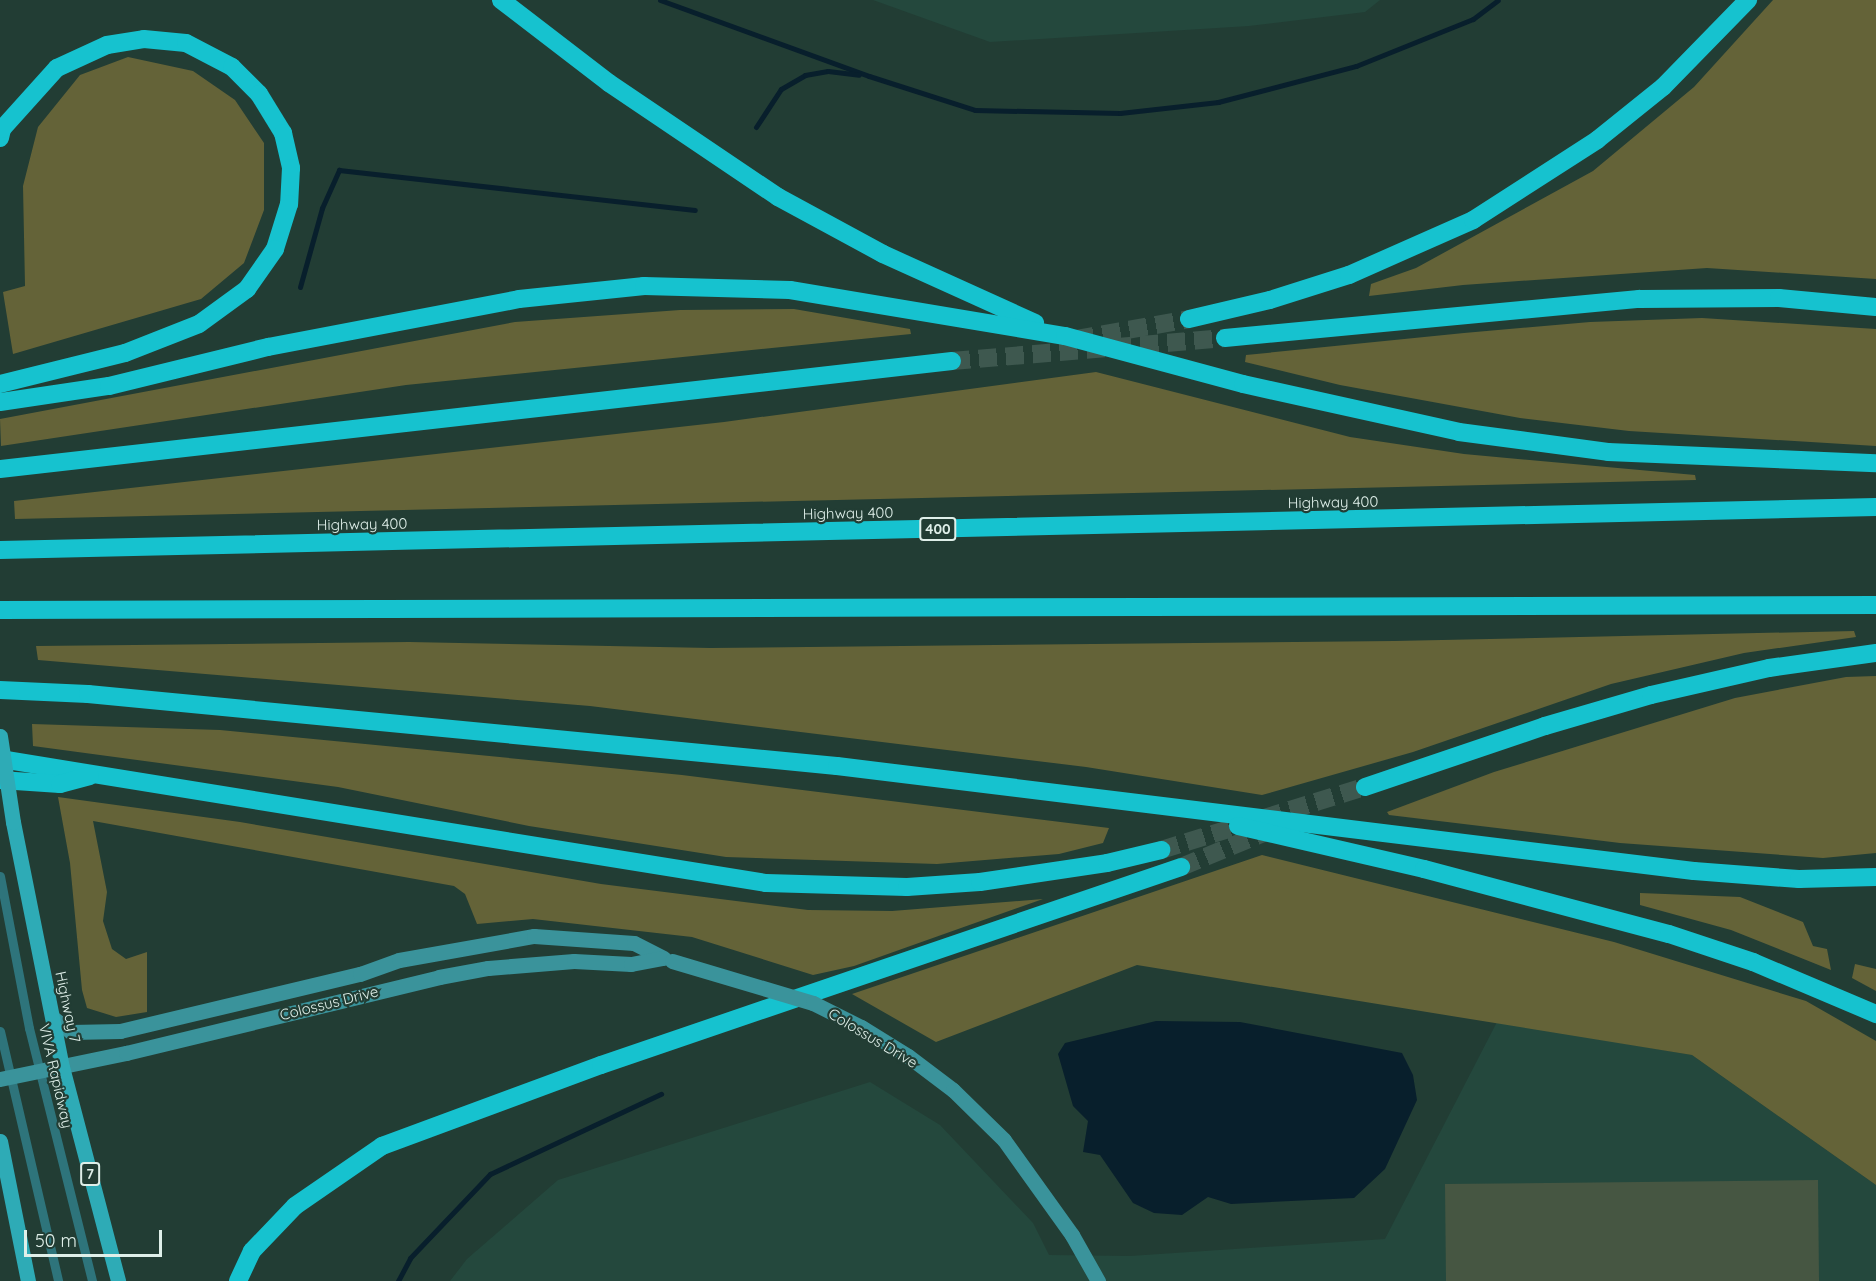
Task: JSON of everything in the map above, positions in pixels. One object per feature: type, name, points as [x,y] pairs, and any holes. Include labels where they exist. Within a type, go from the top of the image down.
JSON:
[{"type":"highway","points":[[501,0],[609,83],[778,197],[911,268],[1065,336]]},
{"type":"highway","points":[[1189,320],[1270,300],[1349,275],[1473,220],[1597,140],[1663,87],[1748,0]]},
{"type":"highway","points":[[0,138],[2,129],[57,68],[107,45],[144,39],[186,43],[232,67],[259,94],[283,132],[291,168],[289,204],[275,249],[248,289],[198,324],[125,352],[0,384]]},
{"type":"highway","points":[[0,402],[109,386],[268,347],[519,299],[644,286],[790,290],[1065,336],[1243,384],[1459,432],[1608,452],[1876,463]]},
{"type":"highway","points":[[1225,338],[1639,299],[1779,298],[1876,307]]},
{"type":"highway","points":[[0,469],[952,361]]},
{"type":"highway","name":"Highway 400","points":[[0,550],[1876,507]]},
{"type":"highway","points":[[0,610],[1876,605]]},
{"type":"highway","points":[[1365,788],[1535,729],[1652,695],[1769,668],[1876,653]]},
{"type":"highway","points":[[0,690],[100,695],[837,766],[1162,809],[1386,831],[1726,874],[1876,877]]},
{"type":"highway","points":[[0,759],[766,883],[907,887],[980,882],[1107,863],[1161,850]]},
{"type":"highway","points":[[0,780],[60,784],[97,774]]},
{"type":"highway","points":[[1162,809],[1424,869],[1669,934],[1764,966],[1876,1014]]},
{"type":"highway","points":[[238,1281],[252,1251],[295,1206],[382,1146],[601,1065],[1181,867]]},
{"type":"main road","name":"Highway 7","points":[[0,736],[13,822],[62,1067],[118,1281]]},
{"type":"main road","points":[[0,1141],[28,1281]]},
{"type":"street","name":"Colossus Drive","points":[[52,1018],[71,1032],[120,1031],[167,1022],[399,960],[499,939],[561,936],[634,943],[667,959],[813,1003],[861,1027],[908,1056],[953,1090],[1004,1140],[1072,1235],[1098,1281]]},
{"type":"street","name":"Colossus Drive","points":[[5,1078],[126,1053],[488,968],[574,961],[631,964],[667,959]]},
{"type":"lane","name":"VIVA Rapidway","points":[[0,876],[40,1072],[92,1281]]},
{"type":"lane","points":[[0,1031],[5,1078],[58,1281]]},
{"type":"shaded area","points":[[873,0],[1380,0],[1365,12],[1249,26],[990,42]]},
{"type":"shaded area","points":[[1773,0],[1876,0],[1876,279],[1707,268],[1463,285],[1369,296],[1371,284],[1416,268],[1593,171],[1694,87]]},
{"type":"shaded area","points":[[128,57],[193,71],[235,100],[264,143],[264,210],[244,263],[201,299],[13,354],[3,292],[25,286],[23,186],[38,127],[80,75]]},
{"type":"shaded area","points":[[794,309],[910,329],[911,334],[406,385],[1,446],[0,419],[515,322],[680,310]]},
{"type":"shaded area","points":[[1702,318],[1876,329],[1876,446],[1629,431],[1520,418],[1340,385],[1245,362],[1246,355],[1464,333],[1590,322]]},
{"type":"shaded area","points":[[1096,372],[1350,437],[1464,454],[1695,475],[1696,480],[15,519],[14,501],[724,422]]},
{"type":"shaded area","points":[[1854,631],[1856,637],[1744,653],[1611,684],[1413,752],[1262,795],[1086,767],[590,706],[38,660],[36,646],[409,642],[710,648],[1394,641]]},
{"type":"shaded area","points":[[1876,676],[1876,853],[1823,858],[1620,843],[1389,815],[1387,812],[1494,772],[1735,698],[1846,677]]},
{"type":"shaded area","points":[[32,724],[220,730],[448,752],[682,775],[1109,828],[1103,843],[1059,854],[937,864],[726,857],[529,826],[338,787],[33,746]]},
{"type":"shaded area","points":[[58,797],[240,822],[601,884],[808,910],[892,911],[1043,899],[854,966],[813,975],[692,937],[533,919],[477,924],[465,894],[454,886],[93,821],[107,892],[103,921],[112,949],[126,959],[147,952],[147,1012],[116,1017],[87,1008],[82,990],[70,863]]},
{"type":"shaded area","points":[[1262,855],[1614,942],[1806,1001],[1876,1041],[1876,1185],[1692,1055],[1137,965],[936,1042],[852,994]]},
{"type":"shaded area","points":[[1640,893],[1740,897],[1803,922],[1813,946],[1827,949],[1831,970],[1731,930],[1640,905]]},
{"type":"shaded area","points":[[1855,964],[1876,969],[1876,991],[1852,978]]},
{"type":"shaded area","points":[[1497,1022],[1692,1055],[1876,1185],[1876,1281],[450,1281],[467,1259],[558,1180],[870,1082],[940,1125],[1033,1223],[1049,1255],[1130,1256],[1385,1239]]},
{"type":"water","points":[[1156,1021],[1240,1022],[1402,1053],[1413,1075],[1417,1100],[1385,1169],[1354,1198],[1231,1204],[1208,1197],[1182,1215],[1154,1213],[1133,1203],[1100,1155],[1083,1152],[1088,1121],[1073,1106],[1058,1054],[1065,1043]]},
{"type":"building","points":[[1818,1180],[1819,1281],[1446,1281],[1445,1184]]},
{"type":"waterway","points":[[660,0],[869,76],[975,110],[1120,113],[1218,102],[1356,66],[1473,19],[1498,0]]},
{"type":"waterway","points":[[756,127],[781,89],[805,75],[828,71],[859,75]]},
{"type":"waterway","points":[[300,287],[322,208],[339,170],[695,210]]},
{"type":"waterway","points":[[398,1281],[410,1258],[490,1174],[661,1094]]},
{"type":"tunnel","points":[[1076,339],[1189,319]]},
{"type":"tunnel","points":[[952,361],[1225,338]]},
{"type":"tunnel","points":[[1161,850],[1365,787]]},
{"type":"tunnel","points":[[1181,867],[1273,829]]}]
